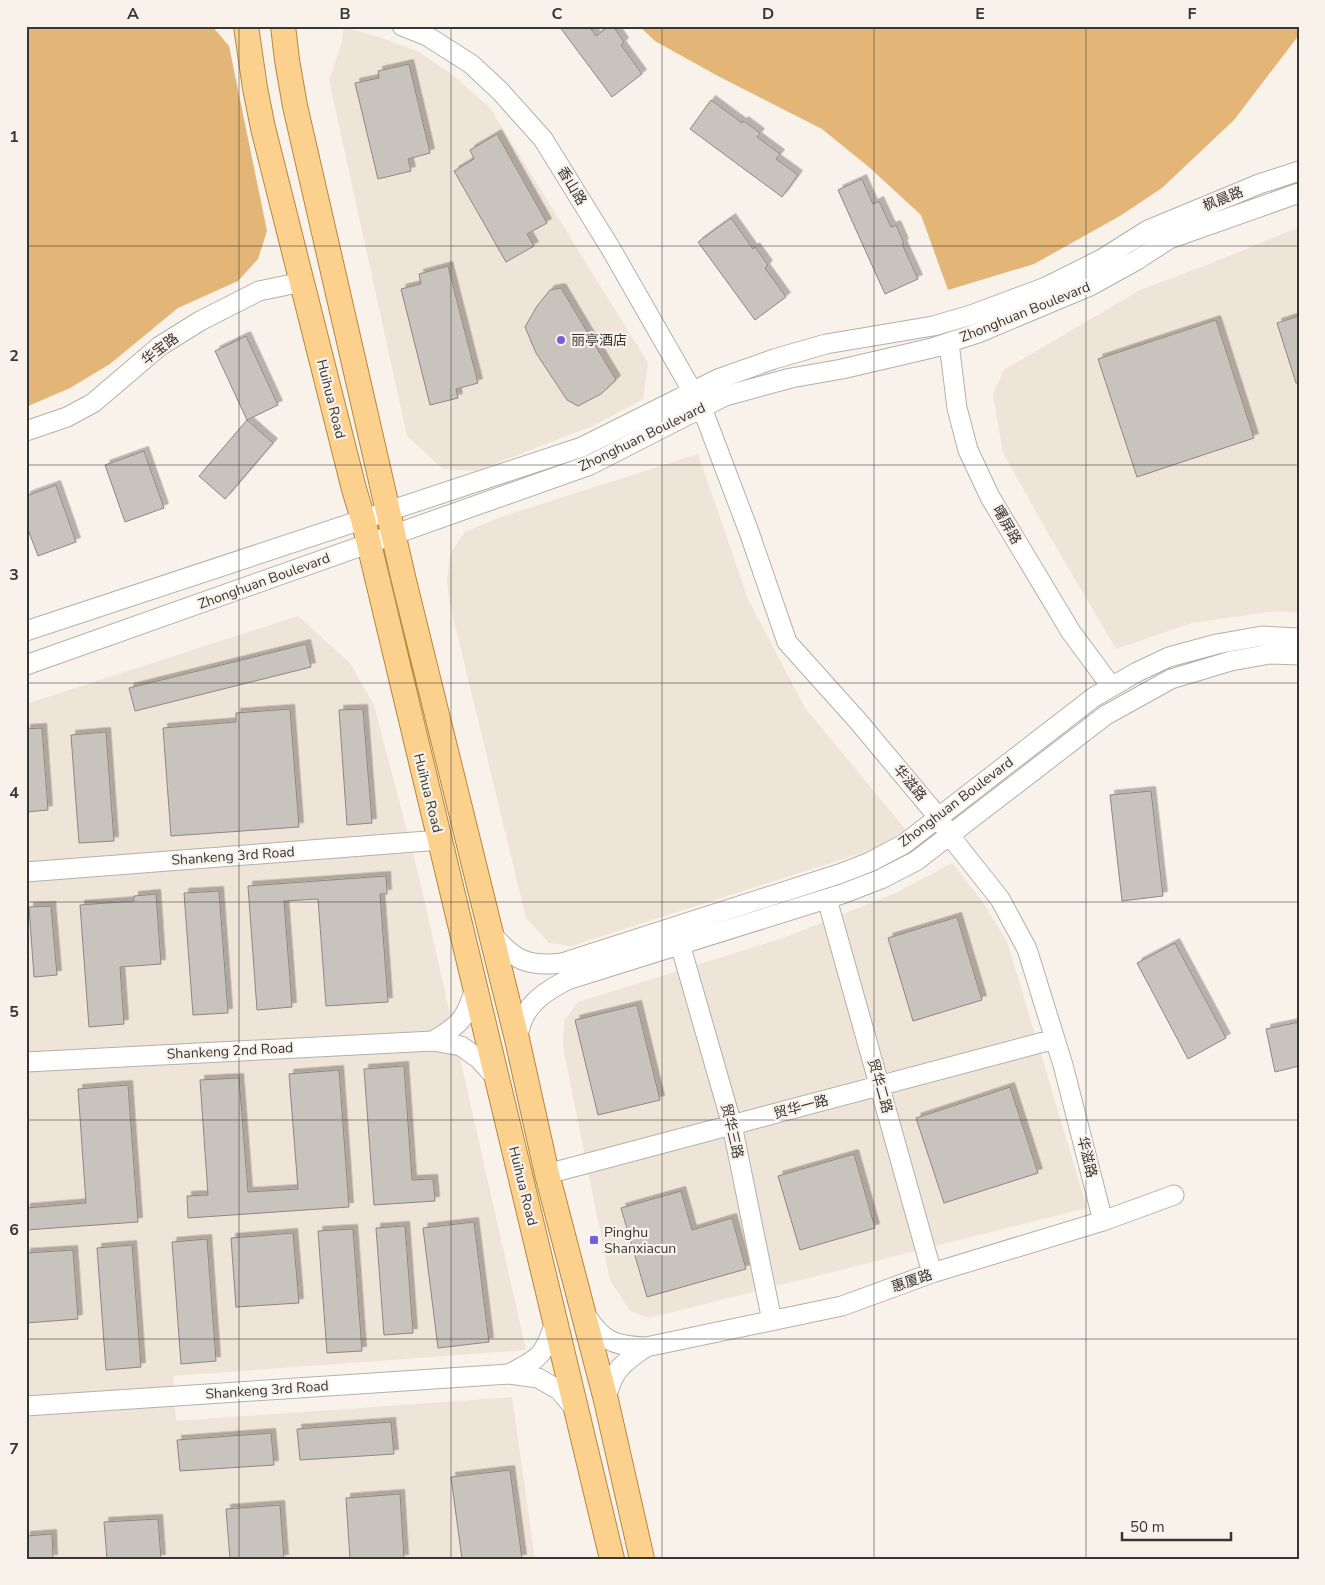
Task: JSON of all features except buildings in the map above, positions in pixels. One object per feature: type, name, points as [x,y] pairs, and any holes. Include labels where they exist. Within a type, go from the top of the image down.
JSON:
[{"type":"main road","name":"Huihua Road","points":[[283,26],[295,106],[388,511],[517,1039],[547,1174],[606,1400],[642,1559]]},
{"type":"main road","name":"Huihua Road","points":[[247,36],[263,128],[363,519],[612,1559]]},
{"type":"street","points":[[236,26],[247,36]]},
{"type":"street","name":"香山路","points":[[402,26],[427,36],[471,64],[500,91],[543,139],[611,249],[691,392]]},
{"type":"street","name":"枫晨路","points":[[1148,230],[1259,184],[1299,171]]},
{"type":"street","name":"枫晨路","points":[[1169,239],[1299,193]]},
{"type":"street","name":"Zhonghuan Boulevard","points":[[26,631],[582,447],[718,379],[774,359],[826,344],[933,326],[971,315],[1046,287],[1102,259],[1148,230]]},
{"type":"street","name":"Zhonghuan Boulevard","points":[[26,665],[590,464],[725,396],[791,378],[842,369],[932,348],[978,333],[1090,286],[1137,260],[1169,239]]},
{"type":"street","name":"华宝路","points":[[26,431],[67,417],[93,403],[160,346],[200,321],[259,291],[302,282]]},
{"type":"street","name":"曙屏路","points":[[949,343],[957,408],[968,450],[987,489],[1071,632],[1111,686]]},
{"type":"street","name":"华滋路","points":[[691,392],[702,408],[749,532],[787,642],[858,721],[939,818],[950,836],[1000,899],[1027,949],[1064,1065],[1103,1221]]},
{"type":"street","name":"Zhonghuan Boulevard","points":[[491,934],[507,952],[524,961],[545,965],[562,962],[839,874],[870,862],[904,844],[1094,697],[1137,672],[1169,657],[1217,644],[1262,636],[1299,638]]},
{"type":"street","name":"Zhonghuan Boulevard","points":[[517,1039],[523,1019],[534,1003],[548,989],[567,980],[827,899],[881,879],[916,861],[1106,716],[1171,679],[1231,661],[1270,654],[1299,655]]},
{"type":"street","name":"Shankeng 3rd Road","points":[[26,872],[440,840]]},
{"type":"street","name":"贸华二路","points":[[827,899],[932,1273]]},
{"type":"street","name":"贸华三路","points":[[680,944],[732,1125],[772,1321]]},
{"type":"street","points":[[433,1041],[455,1028],[469,1010],[475,988]]},
{"type":"street","name":"贸华一路","points":[[547,1174],[1055,1039]]},
{"type":"street","points":[[433,1041],[461,1046],[479,1059],[497,1079]]},
{"type":"street","name":"Shankeng 2nd Road","points":[[26,1062],[433,1041]]},
{"type":"street","name":"惠厦路","points":[[646,1347],[842,1306],[932,1273],[1103,1221],[1174,1195]]},
{"type":"street","points":[[584,1312],[596,1330],[610,1341],[625,1346],[646,1347]]},
{"type":"street","points":[[509,1374],[534,1361],[548,1345],[556,1322]]},
{"type":"street","points":[[606,1400],[609,1385],[616,1371],[628,1359],[646,1347]]},
{"type":"street","points":[[509,1374],[538,1378],[559,1390],[577,1411]]},
{"type":"street","name":"Shankeng 3rd Road","points":[[26,1406],[509,1374]]},
{"type":"shaded area","points":[[26,26],[212,26],[229,46],[267,231],[258,259],[238,281],[178,308],[110,364],[70,388],[26,407]]},
{"type":"shaded area","points":[[639,26],[1299,26],[1299,35],[1234,120],[1162,188],[1120,216],[1034,264],[948,290],[921,215],[870,168],[822,129],[716,75],[655,41]]},
{"type":"shaded area","points":[[344,27],[379,37],[419,52],[454,76],[490,108],[648,363],[643,399],[595,425],[476,471],[443,469],[407,436],[329,80],[341,45]]},
{"type":"shaded area","points":[[1299,227],[1299,613],[1275,611],[1192,623],[1116,649],[1003,453],[993,394],[1004,370],[1140,290]]},
{"type":"shaded area","points":[[698,454],[748,599],[805,708],[906,830],[871,850],[571,946],[549,943],[526,918],[449,600],[447,580],[451,552],[465,532],[501,517]]},
{"type":"shaded area","points":[[298,616],[350,663],[374,705],[419,877],[526,1350],[173,1376],[176,1421],[512,1397],[535,1559],[26,1559],[26,704]]},
{"type":"shaded area","points":[[952,863],[982,901],[1007,941],[1087,1208],[649,1318],[630,1311],[610,1280],[563,1047],[564,1021],[578,1002],[786,937],[896,893]]},
{"type":"place","name":"丽亭酒店","points":[[561,340]]},
{"type":"place","name":"Pinghu Shanxiacun","points":[[594,1240]]}]
